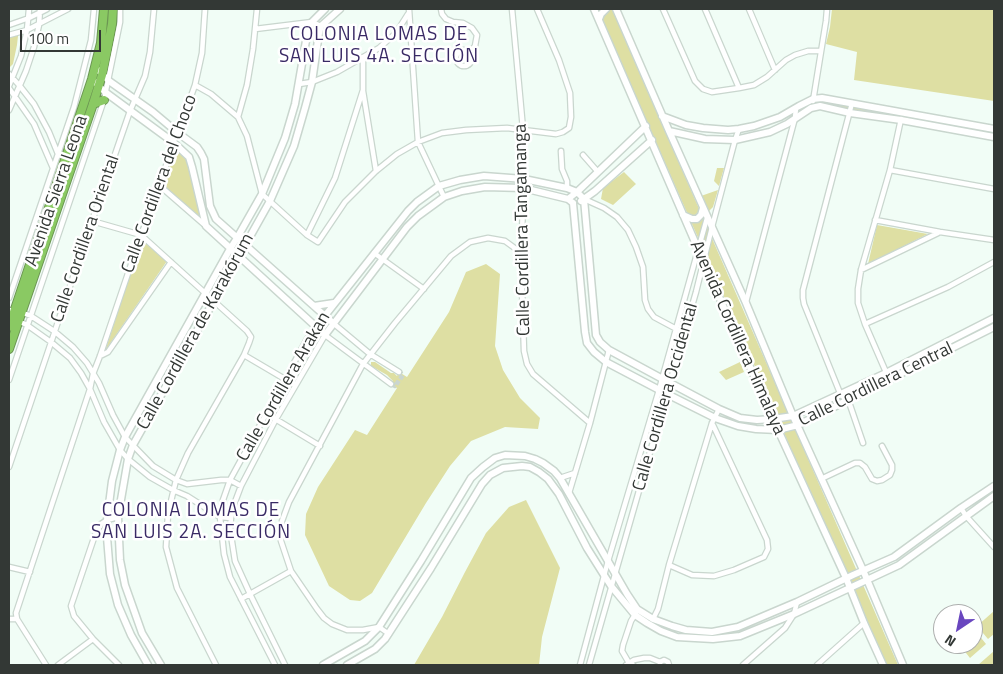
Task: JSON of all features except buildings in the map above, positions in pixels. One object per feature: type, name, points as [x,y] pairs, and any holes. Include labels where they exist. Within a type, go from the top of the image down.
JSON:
[{"type":"highway","name":"Avenida Sierra Leona","points":[[98,71],[104,9]]},
{"type":"highway","points":[[108,9],[108,17],[112,24]]},
{"type":"highway","name":"Avenida Sierra Leona","points":[[9,348],[15,311],[95,82],[112,24],[113,9]]},
{"type":"highway","name":"Avenida Sierra Leona","points":[[15,311],[93,104],[95,82]]},
{"type":"highway","points":[[93,104],[104,96]]},
{"type":"street","points":[[28,9],[28,30],[21,56],[11,75],[9,87],[34,124],[53,168]]},
{"type":"street","points":[[9,25],[47,9]]},
{"type":"street","points":[[9,35],[28,30],[68,9]]},
{"type":"street","name":"Avenida Sierra Leona","points":[[9,298],[74,107],[91,40],[94,9]]},
{"type":"street","name":"Avenida Sierra Leona","points":[[9,380],[104,96],[120,22],[120,9]]},
{"type":"street","name":"Calle Cordillera Oriental","points":[[9,467],[54,331],[130,111],[144,76],[150,52],[154,9]]},
{"type":"street","name":"Calle Cordillera del Choco","points":[[17,619],[16,613],[90,390],[93,374],[160,186],[173,142],[195,85],[202,53],[205,9]]},
{"type":"street","points":[[238,117],[247,85],[257,9]]},
{"type":"street","name":"Calle Cordillera de Karakórum","points":[[148,665],[131,634],[118,604],[110,574],[107,520],[112,482],[120,450],[125,437],[262,194],[285,138],[299,84],[307,34],[312,22],[325,9]]},
{"type":"street","points":[[255,29],[312,22],[321,26],[340,9]]},
{"type":"street","points":[[441,9],[446,19],[463,23],[472,28],[477,35],[475,46],[469,53]]},
{"type":"street","name":"Calle Cordillera Tangamanga","points":[[512,9],[522,129],[524,179],[522,259],[524,351],[527,364],[534,374],[590,423]]},
{"type":"street","points":[[195,85],[211,94],[238,117],[247,136],[262,194],[307,235],[318,242],[345,202],[376,171],[397,154],[418,142],[442,133],[466,130],[507,128],[556,134],[569,128],[571,117],[570,94],[559,60],[537,9]]},
{"type":"street","name":"Avenida Cordillera Himalaya","points":[[594,9],[773,420],[846,578],[883,665]]},
{"type":"street","points":[[599,19],[606,9]]},
{"type":"street","name":"Avenida Cordillera Himalaya","points":[[616,9],[668,131],[746,303],[793,416],[868,580],[904,665]]},
{"type":"street","points":[[663,9],[695,81],[703,89],[712,92],[754,85],[795,55],[808,51],[821,51]]},
{"type":"street","points":[[705,9],[739,88]]},
{"type":"street","points":[[749,9],[775,70]]},
{"type":"street","points":[[811,108],[827,9]]},
{"type":"street","points":[[9,110],[26,70],[39,25],[40,11]]},
{"type":"street","points":[[299,84],[312,82],[337,72],[379,48],[396,32],[409,11]]},
{"type":"street","points":[[409,11],[418,142],[444,197]]},
{"type":"street","name":"Calle Cordillera de Karakórum","points":[[161,665],[142,633],[125,585],[120,560],[118,517],[128,459],[133,445],[270,201],[294,146],[312,82],[318,33],[321,26]]},
{"type":"street","points":[[363,57],[362,90],[376,171]]},
{"type":"street","points":[[98,71],[197,147],[204,159],[210,206],[216,219],[370,354],[399,372]]},
{"type":"street","points":[[11,75],[34,104],[58,154]]},
{"type":"street","points":[[95,82],[104,96],[130,111],[185,153],[191,162],[206,226]]},
{"type":"street","points":[[307,235],[335,178],[362,90]]},
{"type":"street","points":[[662,116],[686,125],[703,128],[740,129],[780,117],[813,99],[822,98],[994,129]]},
{"type":"street","points":[[852,103],[803,290],[803,298],[840,393],[850,405],[863,442]]},
{"type":"street","points":[[668,131],[705,139],[735,140],[770,132],[787,124],[811,108],[820,106],[850,113],[994,137]]},
{"type":"street","points":[[746,303],[795,118],[796,108]]},
{"type":"street","points":[[889,380],[864,324],[858,303],[858,290],[861,270],[890,170],[901,112]]},
{"type":"street","points":[[570,201],[646,126]]},
{"type":"street","name":"Calle Cordillera Occidental","points":[[589,665],[684,333],[735,140],[740,129]]},
{"type":"street","points":[[570,201],[584,199],[595,191],[652,140]]},
{"type":"street","points":[[560,151],[567,188]]},
{"type":"street","points":[[583,156],[598,172]]},
{"type":"street","points":[[890,170],[994,189]]},
{"type":"street","name":"Calle Cordillera Arakan","points":[[275,665],[230,577],[224,554],[220,517],[223,500],[230,480],[307,339],[324,315],[417,202],[439,186],[484,176],[524,179],[567,188],[577,192],[584,199],[604,208],[617,217],[628,230],[643,267],[645,300],[648,309],[654,317],[684,333]]},
{"type":"street","points":[[160,186],[325,335],[391,384]]},
{"type":"street","name":"Calle Cordillera Arakan","points":[[286,665],[235,561],[230,529],[231,518],[241,486],[276,419],[325,335],[407,228],[418,216],[444,197],[462,191],[485,187],[523,188],[570,201]]},
{"type":"street","name":"Calle Cordillera Central","points":[[584,199],[596,334],[600,342],[609,350],[662,379],[740,418],[773,420],[793,416],[886,373],[994,318]]},
{"type":"street","name":"Calle Cordillera Central","points":[[570,201],[585,332],[588,343],[594,352],[606,362],[713,421],[756,429],[778,430],[798,425],[994,327]]},
{"type":"street","points":[[683,215],[697,219],[701,215],[703,208]]},
{"type":"street","name":"Calle Cordillera Occidental","points":[[580,665],[707,218]]},
{"type":"street","points":[[876,220],[994,240]]},
{"type":"street","points":[[92,221],[141,235],[214,300],[251,337],[244,355],[188,452],[172,490],[168,514],[166,547],[177,588],[216,665]]},
{"type":"street","points":[[861,270],[940,232]]},
{"type":"street","points":[[389,634],[379,627],[363,630],[339,628],[324,618],[317,609],[291,571],[281,541],[282,522],[289,502],[370,354],[451,256],[470,242],[488,238],[505,241],[516,249],[522,259]]},
{"type":"street","points":[[374,253],[424,288]]},
{"type":"street","name":"Calle Cordillera del Choco","points":[[100,356],[108,352],[171,262]]},
{"type":"street","points":[[864,324],[948,287],[994,262]]},
{"type":"street","points":[[314,306],[334,303]]},
{"type":"street","points":[[15,311],[31,316],[54,331],[73,347],[87,363],[101,386],[125,437],[153,466],[176,480],[187,484],[208,480],[230,480],[241,486]]},
{"type":"street","points":[[12,322],[27,325],[70,358],[82,373],[104,422],[120,450],[128,459],[150,477],[172,490],[187,496],[220,517],[231,518]]},
{"type":"street","points":[[931,349],[935,356]]},
{"type":"street","points":[[569,493],[609,350]]},
{"type":"street","points":[[244,355],[295,385]]},
{"type":"street","points":[[653,620],[658,609],[669,565],[713,421],[719,409]]},
{"type":"street","points":[[267,414],[320,446]]},
{"type":"street","points":[[669,565],[692,575],[714,576],[764,557],[768,549],[767,540],[713,421]]},
{"type":"street","points":[[822,479],[855,463],[860,463],[865,467],[872,479],[877,481],[890,476],[892,465],[882,446]]},
{"type":"street","points":[[322,665],[365,641],[379,627],[471,478],[495,458],[505,455],[525,456],[543,463],[560,478],[636,612],[653,620],[686,630],[712,632],[738,627],[894,557],[994,486]]},
{"type":"street","points":[[514,455],[514,466]]},
{"type":"street","points":[[347,665],[375,649],[389,634],[432,568],[482,484],[490,475],[503,468],[514,466],[530,467],[548,479],[559,494],[604,576],[611,586],[647,623],[677,637],[713,639],[740,636],[794,614],[899,565],[994,497],[988,490]]},
{"type":"street","points":[[560,478],[576,473]]},
{"type":"street","points":[[961,508],[994,547]]},
{"type":"street","points":[[118,517],[101,524],[95,535],[71,606],[74,616],[92,639],[120,665]]},
{"type":"street","points":[[587,548],[597,543]]},
{"type":"street","points":[[894,557],[899,565]]},
{"type":"street","points":[[421,561],[432,568]]},
{"type":"street","points":[[9,567],[30,572]]},
{"type":"street","points":[[241,599],[291,571]]},
{"type":"street","points":[[743,665],[785,628],[794,614],[797,602]]},
{"type":"street","points":[[636,612],[631,621],[622,651],[629,664],[634,660],[650,658],[660,664],[662,660],[665,660],[669,665]]},
{"type":"street","points":[[9,619],[17,619],[46,665]]},
{"type":"street","points":[[817,665],[864,623]]},
{"type":"street","points":[[58,665],[92,639]]},
{"type":"green space","points":[[597,9],[612,9],[898,665],[884,665],[775,412]]},
{"type":"green space","points":[[832,9],[994,9],[994,101],[854,80],[857,52],[826,44]]},
{"type":"green space","points":[[17,35],[13,64],[9,68],[9,36]]},
{"type":"green space","points":[[818,100],[994,130],[994,135],[817,105]]},
{"type":"green space","points":[[176,149],[187,160],[204,222],[162,186]]},
{"type":"green space","points":[[717,168],[724,168],[719,186],[714,181]]},
{"type":"green space","points":[[624,172],[636,184],[613,205],[601,199],[603,188]]},
{"type":"green space","points":[[718,190],[713,207],[709,211],[701,196]]},
{"type":"green space","points":[[877,225],[928,234],[868,264]]},
{"type":"green space","points":[[142,239],[167,261],[105,351]]},
{"type":"green space","points":[[486,264],[500,274],[495,346],[503,370],[520,398],[540,418],[538,429],[505,427],[471,441],[450,466],[372,593],[360,601],[350,600],[329,586],[305,535],[306,514],[318,487],[355,430],[367,435],[397,388],[391,384],[393,381],[387,375],[371,366],[371,362],[375,362],[397,376],[399,372],[407,377],[449,312],[466,272]]},
{"type":"green space","points":[[740,362],[744,372],[726,380],[719,372]]},
{"type":"green space","points":[[526,500],[560,568],[542,637],[539,665],[414,665],[442,617],[486,533],[509,507]]},
{"type":"green space","points":[[994,611],[994,634],[988,639],[983,633],[983,621]]},
{"type":"green space","points":[[994,651],[994,665],[978,665]]},
{"type":"tunnel","points":[[391,384],[395,386],[403,375],[399,372]]},
{"type":"district","name":"COLONIA LOMAS DE SAN LUIS 4A. SECCIÓN","points":[[379,46]]},
{"type":"district","name":"COLONIA LOMAS DE SAN LUIS 2A. SECCIÓN","points":[[191,522]]}]
